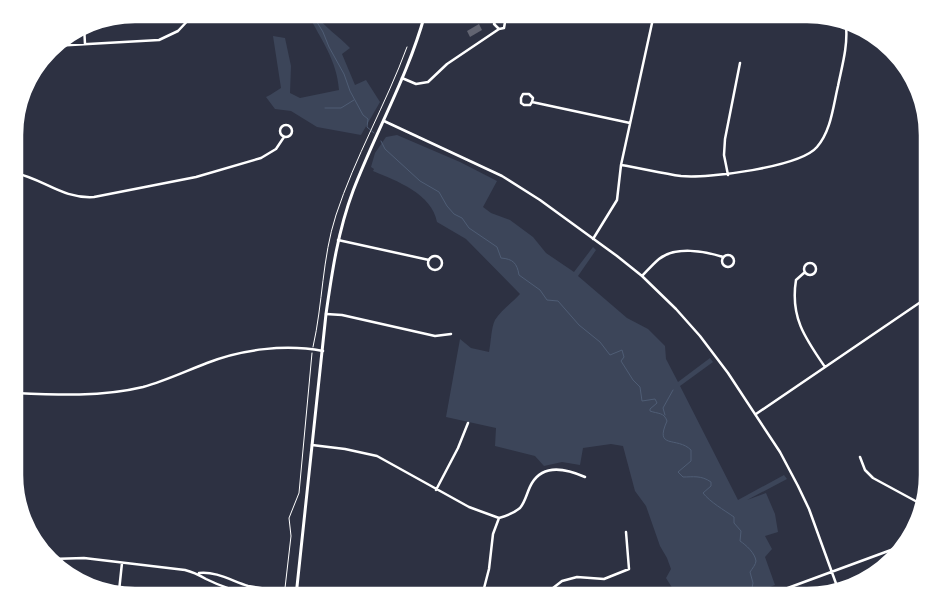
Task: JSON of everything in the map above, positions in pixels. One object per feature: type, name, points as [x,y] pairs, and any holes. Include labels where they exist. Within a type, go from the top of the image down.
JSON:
[{"type":"main road","points":[[296,588],[326,314],[338,240],[354,190],[402,78],[422,22]]},
{"type":"street","points":[[69,45],[159,40],[178,31],[186,22]]},
{"type":"street","points":[[495,22],[495,27],[499,29]]},
{"type":"street","points":[[402,78],[416,84],[428,82],[447,64],[505,26],[504,22]]},
{"type":"street","points":[[593,239],[617,200],[620,164],[652,22]]},
{"type":"street","points":[[620,164],[682,176],[728,175],[807,156],[816,149],[825,136],[846,48],[846,29]]},
{"type":"street","points":[[85,35],[85,44]]},
{"type":"street","points":[[728,175],[724,156],[725,139],[740,64]]},
{"type":"street","points":[[532,102],[532,98],[528,94],[521,98],[521,103],[524,106],[530,105],[532,102],[630,123]]},
{"type":"street","points":[[384,120],[502,176],[540,200],[642,276],[676,309],[700,336],[728,373],[780,452],[798,486],[836,584]]},
{"type":"street","points":[[22,176],[34,179],[66,194],[82,198],[94,197],[198,176],[261,158],[276,150],[284,137],[288,137],[292,132],[287,125],[280,130],[281,135],[284,137]]},
{"type":"street","points":[[338,240],[429,260]]},
{"type":"street","points":[[642,276],[659,259],[674,252],[683,251],[712,253],[723,257],[726,255],[732,256],[734,259],[733,265],[724,266],[722,263],[723,257]]},
{"type":"street","points":[[434,256],[438,257],[442,262],[441,266],[436,270],[432,269],[429,266],[429,260],[434,256]]},
{"type":"street","points":[[805,272],[808,275],[813,275],[816,267],[811,263],[808,264],[804,268],[805,272],[796,280],[794,294],[796,308],[802,333],[825,367]]},
{"type":"street","points":[[756,414],[919,303]]},
{"type":"street","points":[[326,314],[342,315],[435,336],[451,334]]},
{"type":"street","points":[[22,393],[117,392],[144,386],[210,362],[243,353],[264,350],[312,349],[323,351]]},
{"type":"street","points":[[436,490],[458,448],[468,423]]},
{"type":"street","points":[[312,446],[345,449],[378,456],[469,507],[499,518],[509,515],[519,508],[525,500],[533,481],[545,472],[552,469],[564,469],[585,476]]},
{"type":"street","points":[[860,457],[865,470],[873,478],[916,501]]},
{"type":"street","points":[[484,587],[493,534],[499,518]]},
{"type":"street","points":[[554,587],[562,582],[577,577],[604,580],[629,569],[626,532]]},
{"type":"street","points":[[791,587],[889,551]]},
{"type":"street","points":[[61,559],[84,558],[184,570],[230,588]]},
{"type":"street","points":[[119,587],[122,563]]},
{"type":"street","points":[[198,574],[208,572],[262,588]]},
{"type":"path","points":[[285,588],[291,536],[289,518],[299,493],[312,349],[321,286],[334,222],[367,136],[385,100],[407,46]]},
{"type":"shaded area","points":[[312,22],[322,22],[350,48],[342,54],[355,85],[366,80],[380,102],[361,135],[317,127],[291,111],[275,109],[266,97],[281,88],[273,36],[285,38],[291,66],[290,93],[300,98],[339,90],[338,79],[332,60]]},
{"type":"shaded area","points":[[397,135],[460,162],[497,181],[483,207],[491,213],[510,220],[533,237],[546,253],[574,272],[593,247],[596,250],[578,276],[627,318],[648,329],[665,346],[666,359],[678,382],[710,358],[713,362],[680,386],[738,500],[784,475],[787,479],[747,500],[766,493],[775,514],[778,532],[765,536],[772,549],[765,557],[775,585],[770,587],[672,587],[666,578],[671,569],[660,546],[646,506],[635,491],[623,446],[611,444],[583,448],[580,465],[562,462],[544,466],[535,456],[495,446],[496,428],[446,417],[460,339],[471,348],[489,352],[495,320],[520,294],[466,239],[437,222],[434,212],[421,196],[402,184],[373,171],[374,169],[371,167],[375,153],[386,137]]},
{"type":"building","points":[[479,24],[482,30],[470,37],[467,31]]},
{"type":"waterway","points":[[317,22],[344,74],[350,91],[363,115],[368,119],[367,127],[374,133]]},
{"type":"waterway","points":[[325,108],[341,108],[354,100]]},
{"type":"waterway","points":[[381,141],[385,149],[420,181],[439,192],[447,206],[454,214],[462,218],[469,228],[497,247],[501,258],[514,262],[519,275],[540,290],[547,300],[558,301],[579,325],[600,342],[610,355],[622,350],[624,357],[621,361],[633,380],[640,387],[642,401],[655,399],[657,403],[650,411],[666,418],[663,436],[665,439],[691,450],[691,461],[678,472],[683,477],[700,477],[711,482],[711,486],[703,493],[713,503],[734,517],[734,523],[741,531],[740,541],[750,550],[756,561],[750,572],[752,587]]},
{"type":"waterway","points":[[665,415],[663,408],[673,390]]}]
